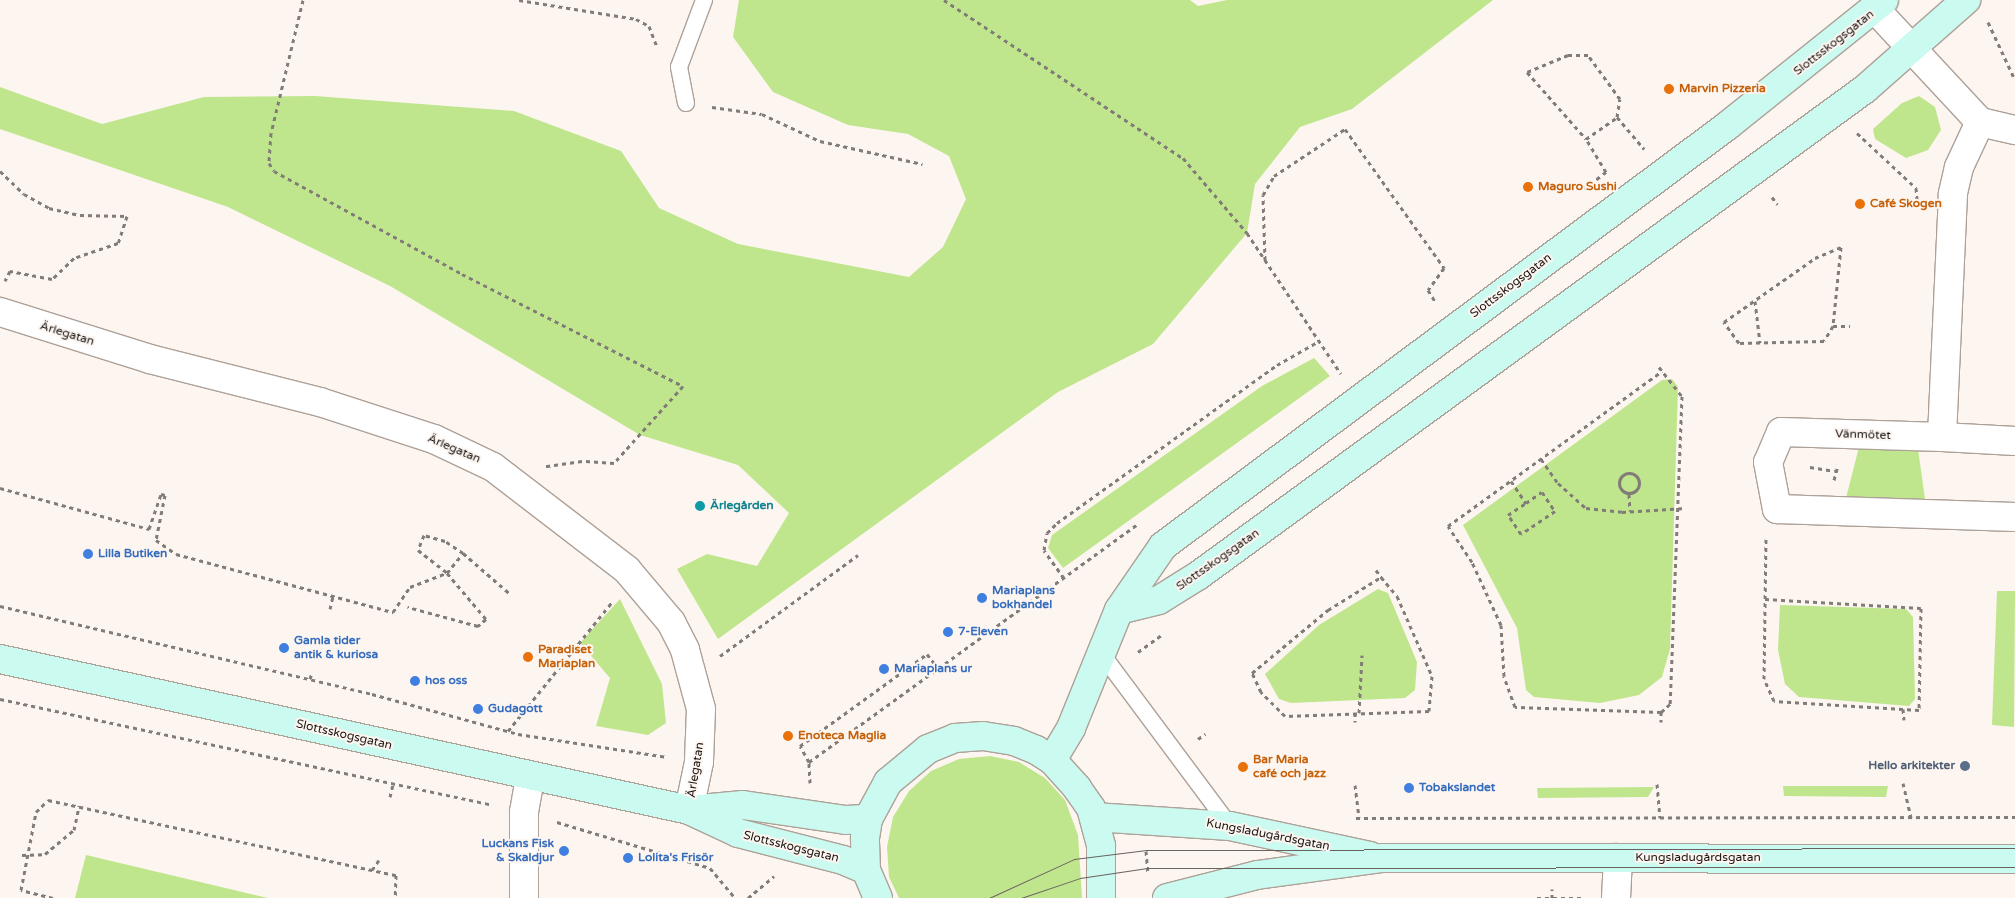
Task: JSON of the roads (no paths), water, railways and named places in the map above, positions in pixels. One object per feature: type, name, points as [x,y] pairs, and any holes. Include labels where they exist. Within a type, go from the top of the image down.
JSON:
[{"type":"street","points":[[1912,48],[1966,0]]},
{"type":"street","name":"Slottsskogsgatan","points":[[1052,760],[1119,610],[1163,546],[1196,517],[1727,126],[1880,4],[1912,48],[1980,122]]},
{"type":"street","name":"Slottsskogsgatan","points":[[1119,610],[1159,600],[1199,574],[1865,90],[1912,48]]},
{"type":"street","points":[[1942,437],[1954,194],[1959,167],[1980,122],[2015,130]]},
{"type":"street","name":"Ärlegatan","points":[[0,312],[150,359],[320,402],[434,439],[493,467],[627,570],[658,602],[685,650],[699,690],[699,762],[689,810]]},
{"type":"street","name":"Vänmötet","points":[[2015,441],[1781,432],[1768,462],[1777,509],[2015,517]]},
{"type":"street","name":"Slottsskogsgatan","points":[[0,658],[530,777],[689,810],[738,833],[843,860],[866,870]]},
{"type":"street","points":[[878,898],[866,870],[868,819],[888,782],[907,763],[955,738],[1014,741],[1052,760],[1077,788],[1094,817],[1102,854],[1101,898]]},
{"type":"street","points":[[524,898],[524,812],[530,777]]},
{"type":"street","name":"Slottsskogsgatan","points":[[689,810],[743,804],[846,820],[868,819]]},
{"type":"street","name":"Kungsladugårdsgatan","points":[[1094,817],[1230,826],[1381,858]]},
{"type":"street","name":"Kungsladugårdsgatan","points":[[1167,898],[1200,895],[1257,875],[1381,858],[2015,859]]},
{"type":"street","points":[[1616,898],[1618,858]]},
{"type":"lane","points":[[686,103],[679,67],[704,0]]},
{"type":"lane","points":[[1101,653],[1230,826]]},
{"type":"tram line","points":[[989,898],[1074,859],[1146,850],[2015,848]]},
{"type":"tram line","points":[[1021,898],[1080,878],[1147,868],[2015,867]]},
{"type":"place","name":"Marvin Pizzeria","points":[[1669,89]]},
{"type":"place","name":"Maguro Sushi","points":[[1528,187]]},
{"type":"place","name":"Café Skogen","points":[[1860,204]]},
{"type":"place","name":"Ärlegården","points":[[700,506]]},
{"type":"place","name":"Lilla Butiken","points":[[88,554]]},
{"type":"place","name":"Mariaplans bokhandel","points":[[982,598]]},
{"type":"place","name":"7-Eleven","points":[[948,632]]},
{"type":"place","name":"Gamla tider antik & kuriosa","points":[[284,648]]},
{"type":"place","name":"Paradiset Mariaplan","points":[[528,657]]},
{"type":"place","name":"Mariaplans ur","points":[[884,669]]},
{"type":"place","name":"hos oss","points":[[415,681]]},
{"type":"place","name":"Gudagott","points":[[478,709]]},
{"type":"place","name":"Enoteca Maglia","points":[[788,736]]},
{"type":"place","name":"Hello arkitekter","points":[[1965,766]]},
{"type":"place","name":"Bar Maria café och jazz","points":[[1243,767]]},
{"type":"place","name":"Tobakslandet","points":[[1409,788]]},
{"type":"place","name":"Luckans Fisk & Skaldjur","points":[[564,851]]},
{"type":"place","name":"Lolita's Frisör","points":[[628,858]]}]
